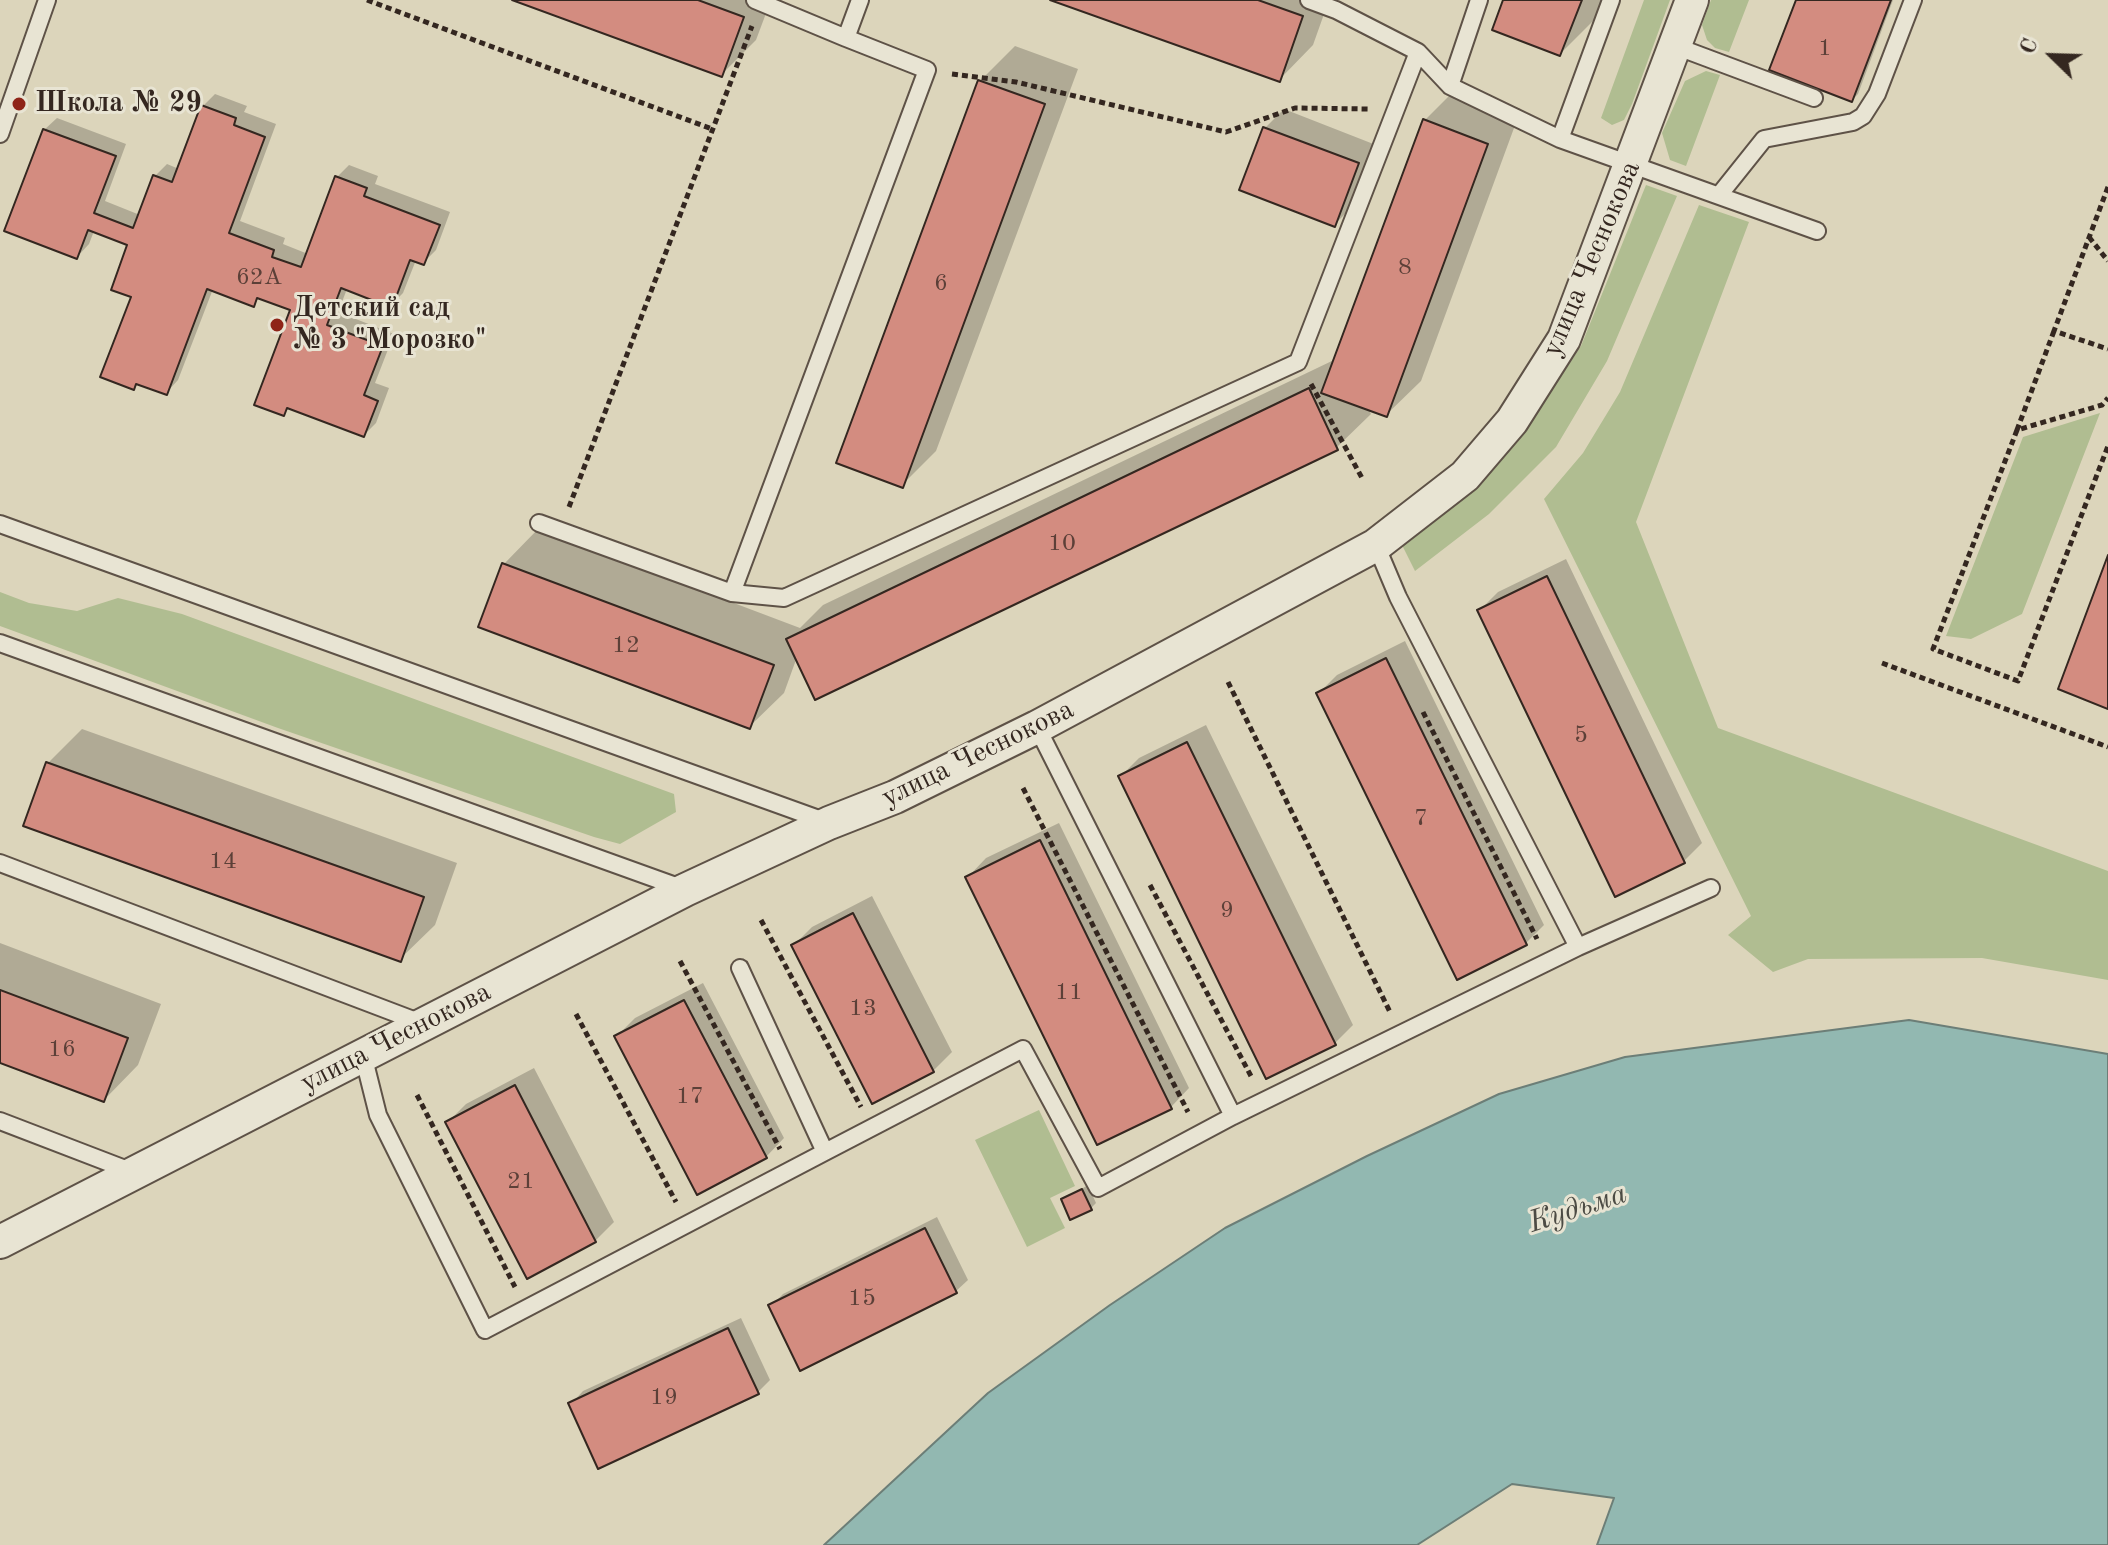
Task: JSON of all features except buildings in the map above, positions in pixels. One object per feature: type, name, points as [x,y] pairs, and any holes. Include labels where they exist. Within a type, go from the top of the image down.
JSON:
[{"type":"street","name":"улица Чеснокова","points":[[0,1242],[685,890],[829,823],[895,797],[1037,727],[1376,545],[1465,476],[1512,421],[1564,339],[1692,0]]},
{"type":"lane","points":[[0,134],[47,0]]},
{"type":"lane","points":[[846,38],[860,0]]},
{"type":"lane","points":[[1309,0],[1336,10],[1418,52],[1450,86],[1560,139],[1633,162],[1817,231]]},
{"type":"lane","points":[[1450,86],[1479,0]]},
{"type":"lane","points":[[1560,139],[1611,0]]},
{"type":"lane","points":[[1720,194],[1764,139],[1853,122],[1863,116],[1877,94],[1913,0]]},
{"type":"lane","points":[[732,593],[927,70],[758,2]]},
{"type":"lane","points":[[1675,46],[1814,98]]},
{"type":"lane","points":[[539,523],[732,593],[784,598],[1298,362],[1418,52]]},
{"type":"lane","points":[[0,524],[829,823]]},
{"type":"lane","points":[[1376,545],[1398,597],[1578,947]]},
{"type":"lane","points":[[0,643],[685,890]]},
{"type":"lane","points":[[1037,727],[1233,1116]]},
{"type":"lane","points":[[0,863],[424,1024]]},
{"type":"lane","points":[[363,1055],[378,1115],[485,1330],[1023,1049],[1098,1188],[1233,1116],[1578,947],[1711,888]]},
{"type":"lane","points":[[740,968],[825,1152]]},
{"type":"lane","points":[[0,1121],[135,1173]]},
{"type":"path","points":[[367,0],[712,129]]},
{"type":"path","points":[[560,530],[758,2]]},
{"type":"path","points":[[927,70],[1016,82],[1226,132],[1295,108],[1395,110]]},
{"type":"path","points":[[2108,187],[1933,649],[2018,681],[2108,446]]},
{"type":"path","points":[[2089,237],[2108,261]]},
{"type":"path","points":[[2054,331],[2108,349]]},
{"type":"path","points":[[1298,362],[1362,478]]},
{"type":"path","points":[[2017,430],[2102,405],[2108,398]]},
{"type":"path","points":[[1882,663],[2108,747]]},
{"type":"path","points":[[1228,682],[1396,1024]]},
{"type":"path","points":[[1422,709],[1543,950]]},
{"type":"path","points":[[1149,883],[1259,1093]]},
{"type":"path","points":[[680,961],[786,1160]]},
{"type":"path","points":[[576,1014],[682,1213]]},
{"type":"path","points":[[417,1095],[520,1297]]},
{"type":"green space","points":[[1644,0],[1670,0],[1632,104],[1624,120],[1612,125],[1601,118]]},
{"type":"green space","points":[[1711,0],[1749,0],[1729,52],[1715,48],[1707,40],[1702,25]]},
{"type":"green space","points":[[1706,71],[1720,75],[1686,166],[1670,160],[1662,133],[1685,81]]},
{"type":"green space","points":[[1646,185],[1677,196],[1607,361],[1556,447],[1489,514],[1415,571],[1401,543],[1472,489],[1526,429],[1581,346]]},
{"type":"green space","points":[[1699,205],[1749,222],[1636,522],[1718,728],[2108,871],[2108,980],[1982,958],[1808,959],[1773,972],[1728,935],[1751,916],[1544,499],[1583,453],[1620,392]]},
{"type":"green space","points":[[2100,413],[2022,614],[1971,639],[1946,636],[2023,437]]},
{"type":"green space","points":[[0,592],[29,603],[77,611],[118,598],[182,614],[674,794],[676,812],[620,844],[594,837],[278,728],[0,626]]},
{"type":"green space","points":[[1039,1110],[1075,1186],[1050,1198],[1065,1228],[1027,1247],[975,1140]]},
{"type":"water","name":"Кудьма","points":[[1909,1020],[2108,1054],[2108,1545],[1597,1545],[1614,1498],[1512,1484],[1417,1545],[824,1545],[988,1393],[1110,1305],[1225,1228],[1367,1156],[1499,1094],[1625,1057]]},
{"type":"place","name":"Школа № 29","points":[[19,104]]},
{"type":"place","name":"Детский сад № 3 \"Морозко\"","points":[[277,325]]}]
